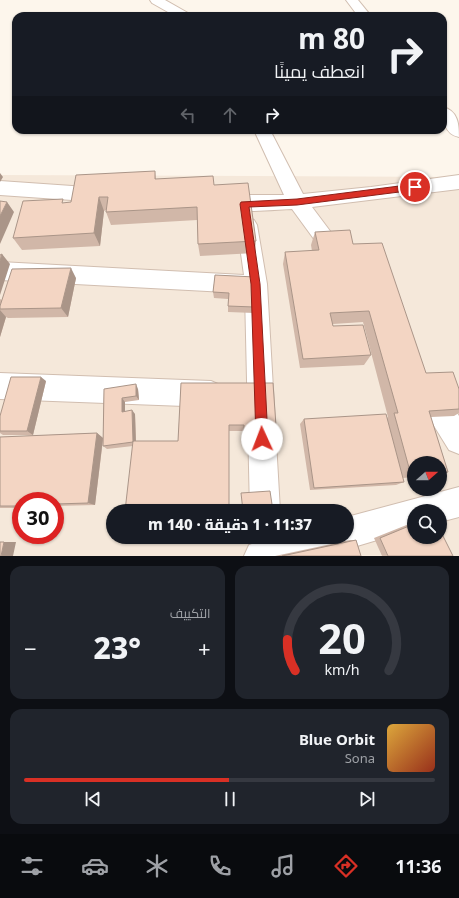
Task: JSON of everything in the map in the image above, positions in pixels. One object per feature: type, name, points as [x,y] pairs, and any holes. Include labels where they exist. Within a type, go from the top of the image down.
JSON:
[{"type":"street","points":[[156,0],[177,12]]},
{"type":"street","points":[[352,0],[362,12]]},
{"type":"street","points":[[447,117],[459,132]]},
{"type":"street","points":[[264,134],[297,202],[337,255],[350,275]]},
{"type":"street","points":[[205,201],[244,204],[297,202],[459,182]]},
{"type":"street","points":[[0,188],[118,196]]},
{"type":"street","points":[[244,204],[256,284],[265,504]]},
{"type":"street","points":[[0,271],[256,284]]},
{"type":"street","points":[[414,371],[459,440]]},
{"type":"street","points":[[0,386],[260,396]]},
{"type":"street","points":[[447,505],[459,502]]},
{"type":"street","points":[[354,531],[407,516]]},
{"type":"street","points":[[264,549],[293,544]]},
{"type":"street","points":[[345,544],[345,556]]},
{"type":"shaded area","points":[[0,175],[459,177],[459,556],[0,556]]},
{"type":"building","points":[[155,171],[155,179],[213,176],[214,185],[248,183],[256,241],[198,244],[197,207],[106,212],[108,197],[99,197],[94,233],[13,238],[23,201],[63,199],[62,203],[71,202],[76,175]]},
{"type":"building","points":[[0,201],[7,202],[0,216]]},
{"type":"building","points":[[350,230],[353,244],[382,243],[426,373],[453,372],[459,389],[459,409],[429,411],[443,456],[407,456],[407,460],[394,413],[398,413],[369,311],[330,313],[333,326],[363,325],[371,355],[303,359],[285,252],[319,250],[315,232]]},
{"type":"building","points":[[71,268],[61,308],[0,309],[12,269]]},
{"type":"building","points":[[215,275],[255,277],[254,307],[228,306],[229,293],[213,292]]},
{"type":"building","points":[[11,377],[41,377],[27,431],[0,431],[0,416]]},
{"type":"building","points":[[181,383],[273,383],[277,440],[244,440],[244,425],[229,425],[229,504],[126,504],[133,441],[178,441]]},
{"type":"building","points":[[136,384],[136,396],[122,398],[122,412],[132,410],[133,442],[103,446],[104,389]]},
{"type":"building","points":[[386,414],[404,482],[314,488],[304,419]]},
{"type":"building","points":[[97,433],[88,503],[64,504],[64,492],[12,492],[12,506],[0,506],[0,437]]},
{"type":"building","points":[[270,491],[272,504],[242,504],[241,493]]},
{"type":"building","points":[[407,527],[407,544],[447,544],[453,556],[388,556],[380,538]]},
{"type":"building","points":[[354,540],[356,540],[361,556],[282,556],[338,544],[354,544]]},
{"type":"building","points":[[0,542],[4,542],[1,556],[0,556]]},
{"type":"route","points":[[262,439],[256,284],[244,204],[297,202],[415,187]]}]
